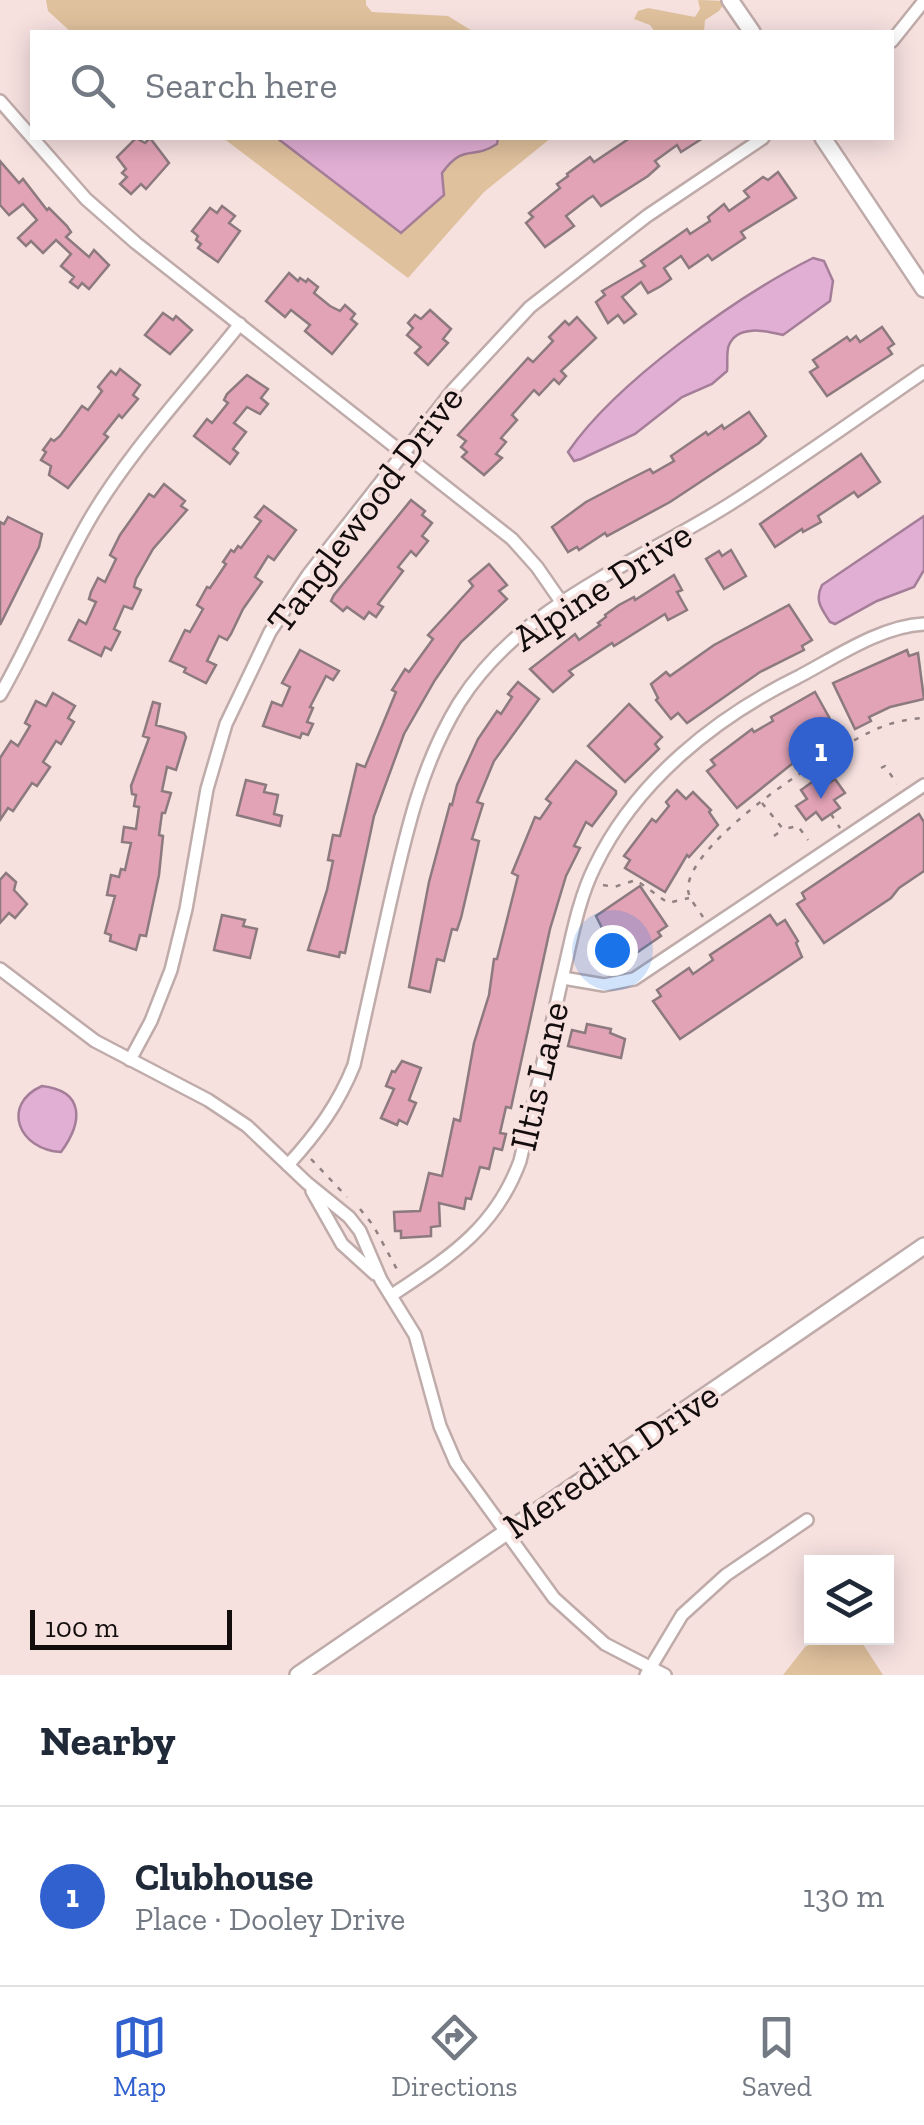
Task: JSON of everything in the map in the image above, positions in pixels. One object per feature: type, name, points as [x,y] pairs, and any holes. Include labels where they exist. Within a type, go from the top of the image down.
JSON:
[{"type":"street","points":[[730,0],[751,30]]},
{"type":"street","points":[[894,38],[924,1]]},
{"type":"street","points":[[0,101],[30,135]]},
{"type":"street","points":[[35,140],[86,198],[136,243],[512,539],[538,567],[562,603]]},
{"type":"street","name":"Tanglewood Drive","points":[[130,1060],[151,1021],[170,970],[186,909],[207,789],[226,724],[270,632],[308,575],[483,354],[530,307],[647,216],[760,140]]},
{"type":"street","points":[[823,140],[924,289]]},
{"type":"street","points":[[0,695],[24,654],[86,524],[240,324]]},
{"type":"street","name":"Alpine Drive","points":[[288,1164],[323,1126],[354,1065],[420,786],[439,740],[482,670],[512,639],[562,603],[607,573],[732,503],[924,372]]},
{"type":"street","name":"Iltis Lane","points":[[392,1294],[462,1245],[500,1205],[520,1161],[582,896],[612,835],[663,771],[774,689],[881,636],[924,624]]},
{"type":"street","points":[[562,978],[604,985],[634,979],[924,785]]},
{"type":"street","points":[[0,969],[94,1041],[208,1100],[247,1126],[355,1224],[414,1335],[440,1426],[456,1463],[554,1598],[606,1644],[648,1671],[665,1675]]},
{"type":"street","points":[[307,1183],[342,1244],[382,1280]]},
{"type":"street","name":"Meredith Drive","points":[[298,1675],[924,1246]]},
{"type":"street","points":[[648,1671],[682,1616],[726,1575],[807,1520]]},
{"type":"path","points":[[706,922],[691,898],[690,881],[711,848],[761,802],[850,742],[900,721],[924,718]]},
{"type":"path","points":[[881,768],[884,766],[897,784]]},
{"type":"path","points":[[761,802],[783,830]]},
{"type":"path","points":[[774,836],[798,826],[808,840]]},
{"type":"path","points":[[598,882],[614,887],[636,880],[668,903],[691,898]]},
{"type":"path","points":[[301,1150],[349,1200]]},
{"type":"path","points":[[358,1208],[373,1225],[401,1276]]},
{"type":"shaded area","points":[[46,0],[366,0],[372,12],[448,16],[471,30],[69,30],[48,11]]},
{"type":"shaded area","points":[[698,0],[726,1],[705,20],[704,30],[654,30],[634,19],[638,11],[648,8],[695,17],[700,9]]},
{"type":"shaded area","points":[[226,140],[549,140],[484,192],[408,278]]},
{"type":"shaded area","points":[[280,140],[498,140],[488,149],[463,155],[450,164],[442,173],[444,195],[401,233]]},
{"type":"shaded area","points":[[813,258],[824,261],[833,281],[830,301],[783,335],[753,331],[739,334],[728,348],[727,371],[712,384],[682,397],[635,434],[574,461],[568,452],[589,425],[646,370],[714,318]]},
{"type":"shaded area","points":[[924,516],[924,570],[914,587],[877,601],[835,624],[830,622],[819,600],[822,585]]},
{"type":"shaded area","points":[[42,1086],[66,1094],[76,1110],[73,1130],[61,1152],[34,1144],[20,1125],[21,1104]]},
{"type":"shaded area","points":[[864,1645],[883,1675],[783,1675],[805,1647]]},
{"type":"building","points":[[134,140],[152,140],[169,163],[146,189],[141,184],[131,194],[120,184],[127,177],[117,157]]},
{"type":"building","points":[[627,140],[700,140],[681,152],[677,145],[655,161],[659,166],[648,176],[601,206],[593,196],[588,199],[566,216],[574,226],[545,247],[526,223],[533,217],[529,213],[560,188],[557,184],[567,174],[590,157],[594,162]]},
{"type":"building","points":[[0,161],[19,183],[23,179],[47,210],[67,226],[71,232],[66,237],[89,257],[94,250],[109,265],[89,289],[82,283],[78,288],[70,282],[74,277],[61,266],[71,254],[56,240],[43,253],[31,241],[26,246],[18,238],[37,220],[23,204],[9,215],[0,205]]},
{"type":"building","points":[[778,172],[796,198],[741,232],[745,238],[712,260],[708,255],[689,268],[681,256],[664,268],[671,279],[661,286],[648,293],[641,282],[622,297],[636,314],[624,323],[618,315],[608,323],[596,302],[605,295],[602,291],[645,266],[641,261],[687,229],[690,234],[710,221],[708,217],[724,204],[729,211],[749,197],[744,191]]},
{"type":"building","points":[[222,206],[235,216],[229,223],[240,231],[218,262],[198,248],[201,244],[192,231],[210,208],[217,213]]},
{"type":"building","points":[[289,273],[298,281],[308,279],[318,287],[314,293],[330,306],[340,311],[345,305],[355,314],[351,319],[357,324],[332,354],[305,331],[310,325],[291,310],[285,317],[266,301]]},
{"type":"building","points":[[430,310],[451,329],[443,339],[448,343],[428,365],[415,353],[421,347],[407,335],[413,328],[408,323],[415,315],[421,319]]},
{"type":"building","points":[[163,313],[173,320],[176,316],[192,330],[170,354],[145,335]]},
{"type":"building","points":[[577,317],[596,338],[561,371],[566,376],[559,384],[554,379],[539,395],[534,390],[512,415],[517,420],[501,438],[506,442],[496,454],[502,458],[484,475],[462,457],[467,452],[461,447],[466,441],[458,435],[528,358],[533,362],[553,341],[549,337],[565,321],[569,325]]},
{"type":"building","points":[[882,327],[894,344],[888,348],[892,354],[827,396],[810,372],[818,367],[813,360],[847,337],[850,341],[856,336],[860,342]]},
{"type":"building","points":[[120,369],[140,385],[133,395],[138,399],[104,434],[108,437],[68,488],[49,475],[51,466],[41,460],[46,452],[43,450],[51,439],[60,436],[82,406],[88,410],[102,391],[98,387],[111,371],[116,375]]},
{"type":"building","points":[[247,375],[268,389],[261,398],[268,404],[260,414],[247,407],[234,423],[246,432],[233,449],[238,453],[230,464],[194,436],[207,419],[212,423],[228,403],[224,400],[227,394]]},
{"type":"building","points":[[749,412],[766,436],[759,443],[670,502],[579,550],[577,547],[568,552],[552,527],[586,502],[674,461],[671,456],[706,432],[708,435],[722,425],[724,429]]},
{"type":"building","points":[[861,454],[880,482],[858,497],[854,492],[818,516],[821,522],[775,547],[760,524]]},
{"type":"building","points":[[164,484],[185,501],[181,506],[187,510],[153,549],[136,579],[134,587],[141,590],[132,609],[124,606],[114,629],[120,632],[111,650],[105,647],[101,656],[69,640],[79,620],[86,624],[96,602],[89,599],[91,592],[98,578],[105,582],[116,559],[110,555],[120,535],[149,494],[154,497]]},
{"type":"building","points":[[411,500],[432,523],[422,536],[428,541],[416,556],[411,551],[398,567],[403,571],[378,604],[383,607],[376,617],[369,612],[364,619],[347,607],[343,611],[331,601],[334,595]]},
{"type":"building","points":[[264,506],[296,530],[274,560],[268,556],[255,577],[262,582],[227,640],[219,636],[207,661],[216,665],[206,683],[170,661],[185,630],[190,632],[203,609],[197,605],[207,587],[226,564],[223,562],[231,550],[241,548],[261,521],[255,517]]},
{"type":"building","points":[[8,517],[42,534],[0,625],[0,522],[4,524]]},
{"type":"building","points":[[731,550],[746,576],[724,589],[706,559],[719,551],[722,556]]},
{"type":"building","points":[[489,564],[507,585],[499,591],[507,599],[461,642],[404,734],[374,816],[345,953],[340,952],[339,957],[308,950],[327,890],[333,835],[340,836],[357,764],[365,767],[396,692],[392,690],[405,669],[409,672],[433,639],[428,635],[473,586],[469,581]]},
{"type":"building","points":[[674,575],[682,590],[677,592],[687,610],[668,620],[665,614],[614,646],[612,643],[569,671],[573,675],[553,692],[530,669],[575,634],[579,640],[600,625],[605,615],[619,605],[634,597],[635,600]]},
{"type":"building","points":[[789,605],[812,640],[802,646],[804,650],[760,672],[687,723],[678,713],[671,719],[656,700],[651,684]]},
{"type":"building","points":[[300,650],[339,671],[333,680],[326,676],[310,707],[313,708],[307,722],[313,724],[308,735],[302,733],[300,738],[263,726],[272,702],[282,706],[290,687],[282,683]]},
{"type":"building","points":[[907,650],[909,656],[918,653],[924,699],[890,707],[855,729],[833,683]]},
{"type":"building","points":[[518,682],[539,699],[494,761],[477,802],[483,804],[472,839],[479,841],[457,930],[452,929],[444,961],[437,959],[430,992],[409,987],[429,882],[450,804],[478,739],[497,711],[501,714],[512,697],[508,694]]},
{"type":"building","points":[[815,692],[840,737],[793,763],[737,808],[707,771],[715,765],[711,760],[752,729],[754,732],[773,721],[771,717]]},
{"type":"building","points":[[53,693],[75,706],[68,718],[74,722],[61,744],[56,741],[43,762],[50,767],[37,786],[32,783],[13,811],[8,808],[0,820],[0,758],[11,741],[18,746],[30,726],[25,723],[36,701],[46,706]]},
{"type":"building","points":[[153,702],[160,704],[156,725],[186,737],[176,770],[167,767],[162,791],[171,793],[162,813],[159,875],[146,936],[140,935],[136,950],[110,941],[111,935],[105,933],[115,896],[107,895],[111,875],[119,877],[121,869],[125,870],[131,843],[122,842],[124,827],[136,829],[139,807],[134,806],[136,795],[132,794],[131,786],[149,738],[143,736]]},
{"type":"building","points":[[629,704],[662,737],[655,744],[659,749],[625,782],[588,746]]},
{"type":"building","points":[[576,761],[616,794],[592,826],[586,822],[574,846],[580,848],[566,876],[550,929],[511,1108],[506,1107],[500,1133],[506,1134],[502,1150],[494,1148],[489,1169],[480,1167],[464,1209],[439,1203],[440,1226],[431,1227],[431,1236],[401,1238],[401,1231],[395,1231],[394,1212],[420,1211],[429,1173],[442,1176],[454,1119],[460,1121],[474,1043],[518,876],[512,873],[535,817],[540,819],[551,803],[546,799]]},
{"type":"building","points":[[819,777],[825,786],[835,779],[845,793],[834,800],[840,808],[822,820],[816,812],[806,820],[796,806],[807,799],[801,790]]},
{"type":"building","points":[[246,780],[266,785],[264,792],[278,795],[274,814],[282,816],[280,826],[237,815]]},
{"type":"building","points":[[677,790],[686,799],[693,792],[711,810],[718,825],[687,855],[665,892],[625,868],[630,860],[624,856],[652,819],[656,822],[669,806],[666,802]]},
{"type":"building","points":[[919,814],[924,822],[924,871],[824,943],[797,904],[805,899],[802,893]]},
{"type":"building","points":[[6,873],[16,882],[14,890],[27,904],[15,918],[9,913],[0,923],[0,880]]},
{"type":"building","points":[[640,886],[667,926],[658,932],[661,936],[629,958],[621,947],[614,952],[600,932],[603,930],[596,916]]},
{"type":"building","points":[[222,915],[245,920],[243,926],[257,929],[250,958],[214,950]]},
{"type":"building","points":[[770,915],[777,925],[785,920],[798,941],[802,957],[680,1039],[653,1001],[661,996],[657,990],[689,968],[693,974],[713,960],[710,955]]},
{"type":"building","points":[[587,1024],[611,1029],[610,1033],[625,1039],[621,1058],[568,1046],[572,1030],[585,1033]]},
{"type":"building","points":[[402,1061],[421,1068],[409,1100],[416,1103],[407,1124],[399,1120],[397,1125],[381,1118],[394,1089],[386,1086],[392,1071]]},
{"type":"place","name":"Clubhouse","points":[[821,799]]}]
